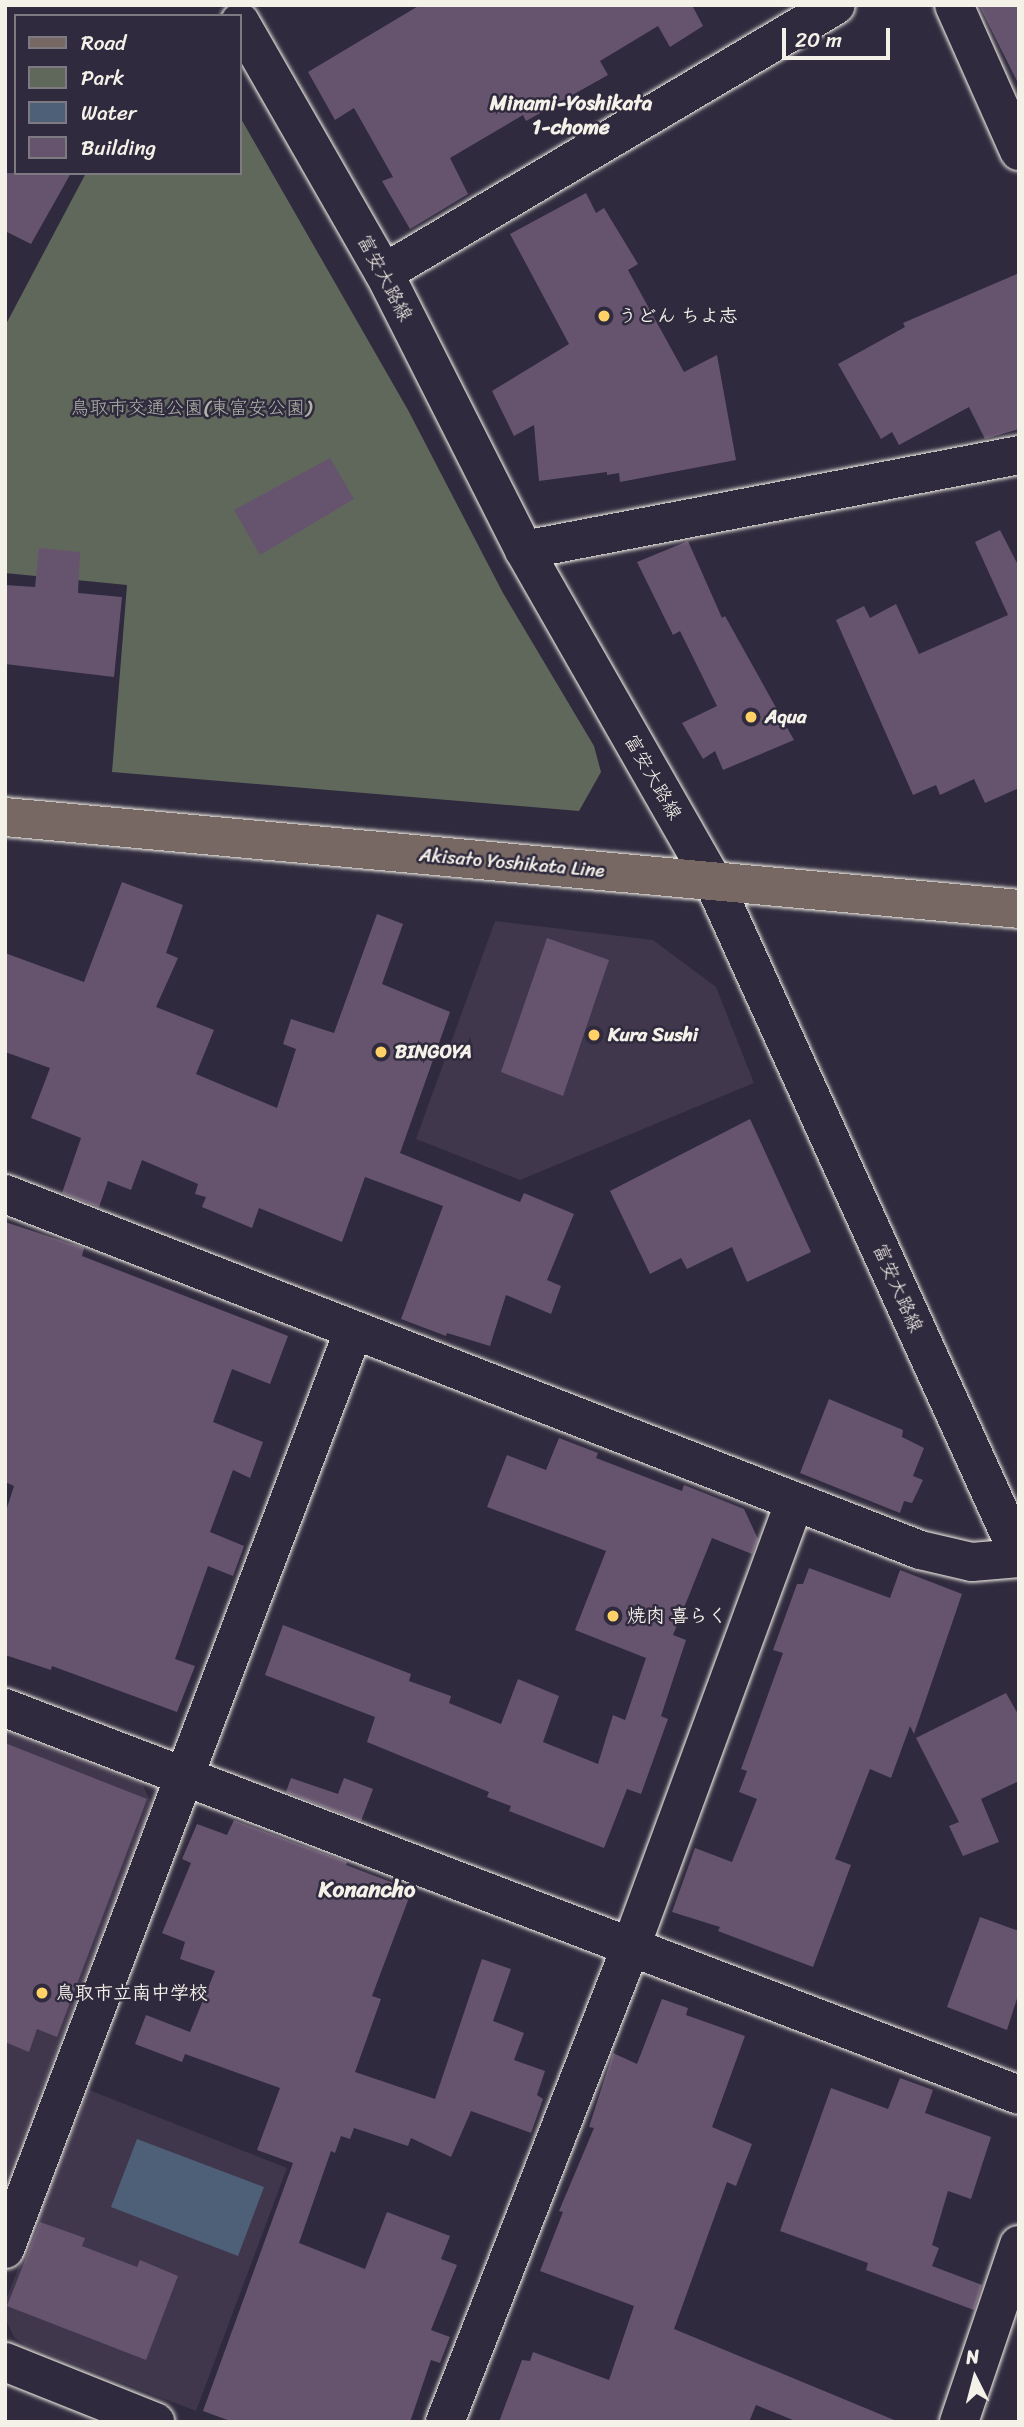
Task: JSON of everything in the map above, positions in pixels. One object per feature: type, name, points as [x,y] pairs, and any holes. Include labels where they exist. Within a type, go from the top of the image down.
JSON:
[{"type":"main road","name":"Akisato Yoshikata Line","points":[[5,817],[1019,909]]},
{"type":"street","points":[[384,273],[836,5]]},
{"type":"street","points":[[954,5],[1019,151]]},
{"type":"street","name":"富安大路線","points":[[242,25],[384,273],[524,550],[713,881],[1019,1557]]},
{"type":"street","points":[[524,550],[1019,455]]},
{"type":"street","points":[[5,1194],[794,1504],[947,1558],[972,1562],[1019,1557]]},
{"type":"street","points":[[5,2249],[353,1332]]},
{"type":"street","points":[[444,2422],[630,1949],[794,1504]]},
{"type":"street","points":[[5,1708],[630,1949],[1019,2095]]},
{"type":"street","points":[[971,2418],[1019,2245]]},
{"type":"street","points":[[5,2362],[155,2422]]},
{"type":"shaded area","name":"Kura Sushi","points":[[495,921],[653,940],[716,987],[754,1083],[520,1180],[416,1139]]},
{"type":"shaded area","name":"鳥取市立南中学校","points":[[5,1731],[142,1784],[152,1804],[5,2183]]},
{"type":"shaded area","points":[[89,2090],[287,2168],[196,2411],[25,2345],[14,2337],[6,2320],[5,2302]]},
{"type":"green space","name":"鳥取市交通公園(東富安公園)","points":[[242,120],[408,410],[503,593],[594,746],[601,772],[579,811],[112,772],[127,585],[5,573],[5,326],[85,175],[242,175]]},
{"type":"water","points":[[137,2139],[264,2187],[238,2256],[111,2207]]},
{"type":"building","points":[[420,5],[692,5],[703,26],[670,47],[658,26],[600,61],[608,75],[526,121],[523,115],[450,158],[468,194],[410,229],[382,181],[393,177],[354,108],[335,120],[308,72]]},
{"type":"building","points":[[979,5],[1019,5],[1019,85]]},
{"type":"building","points":[[5,173],[70,175],[31,244],[5,231]]},
{"type":"building","points":[[586,193],[596,213],[604,208],[638,264],[628,270],[684,372],[717,355],[736,460],[620,482],[619,473],[607,475],[607,472],[539,481],[534,425],[514,436],[492,391],[569,344],[510,234]]},
{"type":"building","points":[[1019,273],[1019,429],[985,439],[969,407],[899,445],[892,432],[881,439],[838,364],[905,327],[903,323]]},
{"type":"building","points":[[330,458],[354,499],[260,555],[234,510]]},
{"type":"building","points":[[1000,530],[1019,567],[1019,788],[985,803],[974,779],[940,795],[936,785],[913,795],[836,620],[864,606],[870,618],[896,604],[919,654],[1008,615],[975,542]]},
{"type":"building","points":[[688,541],[722,618],[725,616],[794,740],[723,770],[715,751],[703,759],[682,723],[717,706],[680,631],[673,635],[637,562]]},
{"type":"building","points":[[39,548],[80,552],[78,593],[122,597],[114,677],[5,664],[5,585],[35,587]]},
{"type":"building","points":[[122,882],[183,905],[166,953],[178,958],[156,1007],[214,1030],[196,1074],[277,1108],[296,1049],[283,1044],[291,1019],[334,1033],[377,914],[403,924],[382,984],[450,1012],[400,1153],[520,1202],[524,1193],[574,1214],[547,1280],[561,1286],[551,1314],[506,1295],[490,1346],[447,1333],[446,1336],[401,1319],[443,1206],[365,1177],[342,1242],[259,1208],[252,1228],[202,1207],[206,1197],[195,1194],[198,1184],[142,1160],[131,1190],[108,1181],[99,1207],[62,1193],[81,1138],[31,1118],[50,1068],[5,1052],[5,953],[84,982]]},
{"type":"building","points":[[547,938],[609,960],[563,1096],[501,1072]]},
{"type":"building","points":[[750,1119],[811,1252],[747,1282],[732,1247],[687,1269],[681,1258],[650,1274],[610,1191]]},
{"type":"building","points":[[5,1222],[84,1248],[82,1256],[288,1336],[270,1384],[232,1369],[213,1422],[263,1442],[250,1478],[233,1470],[210,1532],[244,1546],[233,1576],[208,1566],[175,1659],[195,1666],[177,1712],[52,1666],[51,1670],[5,1655],[5,1514],[14,1486],[5,1482]]},
{"type":"building","points":[[829,1399],[903,1430],[902,1437],[924,1448],[913,1476],[923,1480],[912,1503],[904,1501],[900,1513],[800,1473]]},
{"type":"building","points":[[559,1438],[598,1453],[596,1458],[682,1491],[684,1485],[744,1509],[758,1539],[752,1554],[712,1538],[673,1635],[686,1640],[661,1716],[668,1719],[641,1794],[627,1789],[604,1848],[509,1811],[511,1806],[487,1797],[489,1792],[367,1742],[375,1717],[265,1675],[283,1625],[411,1674],[409,1681],[451,1696],[449,1703],[501,1724],[518,1679],[559,1696],[543,1742],[598,1764],[613,1715],[625,1720],[646,1658],[575,1630],[606,1551],[487,1507],[507,1455],[546,1470]]},
{"type":"building","points":[[809,1568],[890,1598],[900,1570],[962,1594],[914,1734],[910,1726],[891,1778],[870,1769],[835,1859],[851,1865],[813,1967],[718,1931],[720,1927],[672,1912],[695,1848],[732,1862],[757,1799],[739,1792],[747,1771],[741,1769],[783,1653],[773,1650],[797,1584],[803,1584]]},
{"type":"building","points":[[1006,1693],[1019,1716],[1019,1781],[981,1799],[999,1842],[963,1856],[949,1826],[959,1822],[916,1738]]},
{"type":"building","name":"鳥取市立南中学校","points":[[5,1743],[147,1799],[57,2037],[37,2029],[29,2052],[5,2042]]},
{"type":"building","points":[[291,1778],[338,1794],[344,1778],[373,1789],[361,1821],[286,1792]]},
{"type":"building","points":[[234,1820],[347,1862],[346,1865],[396,1884],[395,1889],[410,1895],[372,1996],[381,1999],[355,2072],[435,2099],[482,1959],[511,1969],[493,2021],[524,2033],[514,2060],[545,2071],[537,2095],[543,2099],[531,2133],[471,2111],[451,2157],[411,2138],[408,2146],[354,2128],[350,2139],[341,2136],[335,2153],[331,2151],[299,2243],[365,2269],[387,2212],[450,2236],[441,2259],[457,2265],[431,2330],[450,2337],[440,2363],[431,2360],[410,2422],[233,2422],[203,2411],[293,2163],[257,2150],[280,2088],[185,2054],[182,2062],[135,2044],[146,2015],[190,2032],[215,1971],[180,1959],[185,1942],[162,1933],[191,1863],[182,1859],[197,1824],[227,1835]]},
{"type":"building","points":[[980,1917],[1019,1931],[1019,1992],[1007,2030],[947,2007]]},
{"type":"building","points":[[662,1999],[688,2008],[686,2015],[745,2036],[712,2127],[752,2144],[736,2186],[727,2182],[674,2329],[899,2422],[798,2422],[756,2405],[749,2422],[499,2422],[522,2360],[530,2361],[533,2352],[609,2380],[634,2306],[540,2271],[563,2212],[559,2211],[594,2128],[589,2127],[613,2053],[637,2064]]},
{"type":"building","points":[[900,2078],[933,2090],[925,2113],[991,2137],[971,2199],[948,2191],[932,2245],[939,2248],[932,2266],[982,2285],[974,2310],[866,2270],[868,2263],[780,2231],[831,2088],[888,2109]]},
{"type":"building","points":[[40,2222],[85,2238],[82,2246],[137,2267],[140,2260],[178,2276],[146,2360],[7,2306]]},
{"type":"place","name":"うどん ちよ志","points":[[604,316]]},
{"type":"place","name":"Aqua","points":[[751,717]]},
{"type":"place","name":"Kura Sushi","points":[[594,1035]]},
{"type":"place","name":"BINGOYA","points":[[381,1052]]},
{"type":"place","name":"焼肉 喜らく","points":[[613,1616]]},
{"type":"place","name":"鳥取市立南中学校","points":[[42,1993]]},
{"type":"district","name":"Minami-Yoshikata 1-chome","points":[[571,115]]},
{"type":"district","name":"Konancho","points":[[367,1890]]}]
